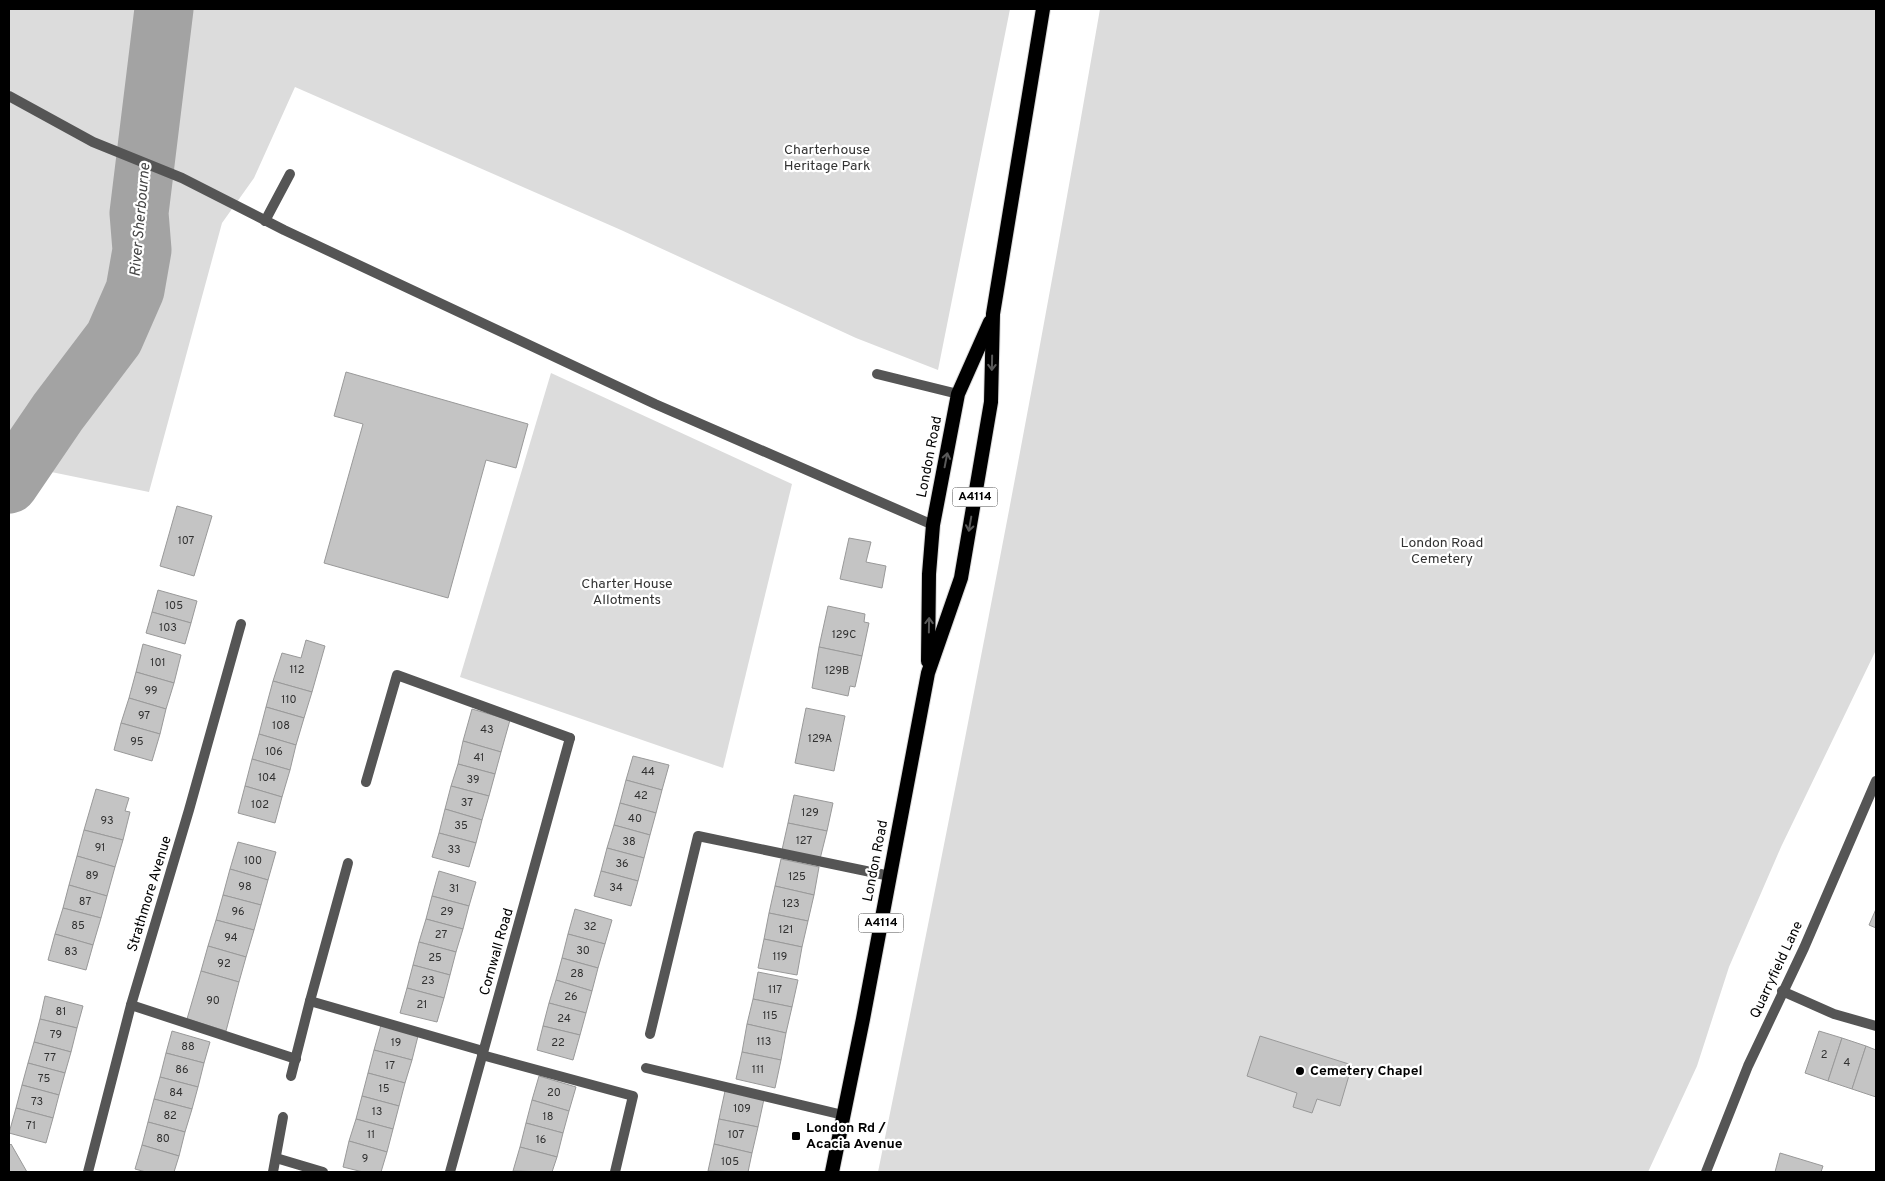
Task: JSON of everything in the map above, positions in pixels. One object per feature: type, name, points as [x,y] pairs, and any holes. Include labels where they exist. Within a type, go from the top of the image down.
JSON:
[{"type":"highway","name":"London Road","points":[[832,1172],[928,674],[961,578],[991,402],[993,314],[1043,9]]},
{"type":"highway","name":"London Road","points":[[928,674],[929,574],[933,525],[958,394],[993,314]]},
{"type":"street","points":[[9,96],[93,142],[182,178],[265,221],[672,412],[933,525]]},
{"type":"street","points":[[265,221],[290,174]]},
{"type":"street","points":[[877,374],[958,394]]},
{"type":"street","name":"Strathmore Avenue","points":[[88,1172],[131,1005],[189,810],[241,624]]},
{"type":"street","name":"Cornwall Road","points":[[366,782],[398,675],[570,738],[450,1172]]},
{"type":"street","name":"Quarryfield Lane","points":[[1706,1172],[1748,1066],[1804,948],[1876,781]]},
{"type":"street","points":[[650,1034],[698,836],[890,876]]},
{"type":"street","points":[[292,1076],[310,1001],[348,863]]},
{"type":"street","points":[[1782,991],[1834,1014],[1876,1026]]},
{"type":"street","points":[[310,1001],[633,1096],[615,1172]]},
{"type":"street","points":[[131,1005],[296,1059]]},
{"type":"street","points":[[646,1068],[844,1115]]},
{"type":"street","points":[[273,1172],[283,1118]]},
{"type":"street","points":[[276,1158],[323,1172]]},
{"type":"green space","name":"Charterhouse Heritage Park","points":[[9,9],[1010,9],[938,370],[856,338],[621,230],[295,87],[254,178],[222,223],[149,492],[22,466],[9,519]]},
{"type":"green space","name":"London Road Cemetery","points":[[1100,9],[1876,9],[1876,650],[1781,847],[1729,967],[1697,1066],[1648,1172],[878,1172],[994,592]]},
{"type":"green space","name":"Charter House Allotments","points":[[551,373],[792,484],[723,768],[460,677]]},
{"type":"building","points":[[346,372],[528,424],[516,468],[486,460],[448,598],[324,563],[363,424],[334,416]]},
{"type":"building","points":[[177,506],[212,516],[194,576],[160,566]]},
{"type":"building","points":[[849,538],[871,542],[866,562],[886,566],[882,588],[840,579]]},
{"type":"building","points":[[158,590],[197,601],[191,623],[152,612]]},
{"type":"building","points":[[828,606],[865,614],[864,622],[869,623],[862,656],[819,647]]},
{"type":"building","points":[[152,612],[191,623],[185,644],[146,633]]},
{"type":"building","points":[[306,640],[325,646],[312,692],[273,681],[282,653],[301,658]]},
{"type":"building","points":[[143,644],[181,655],[174,683],[136,672]]},
{"type":"building","points":[[819,647],[862,656],[855,687],[850,686],[848,696],[812,688]]},
{"type":"building","points":[[136,672],[174,683],[166,709],[129,698]]},
{"type":"building","points":[[273,681],[312,692],[304,718],[266,707]]},
{"type":"building","points":[[129,698],[166,709],[160,734],[121,723]]},
{"type":"building","points":[[266,707],[304,718],[296,745],[259,734]]},
{"type":"building","points":[[806,708],[845,716],[834,771],[795,763]]},
{"type":"building","points":[[472,709],[510,720],[501,752],[463,741]]},
{"type":"building","points":[[121,723],[160,734],[152,761],[114,750]]},
{"type":"building","points":[[259,734],[296,745],[290,770],[252,759]]},
{"type":"building","points":[[463,741],[501,752],[495,774],[458,764]]},
{"type":"building","points":[[633,756],[669,765],[662,790],[626,780]]},
{"type":"building","points":[[252,759],[290,770],[282,797],[245,786]]},
{"type":"building","points":[[458,764],[495,774],[489,796],[451,786]]},
{"type":"building","points":[[626,780],[662,790],[656,813],[620,803]]},
{"type":"building","points":[[245,786],[282,797],[275,823],[238,813]]},
{"type":"building","points":[[451,786],[489,796],[482,820],[445,809]]},
{"type":"building","points":[[96,789],[129,798],[125,811],[130,812],[123,840],[84,830]]},
{"type":"building","points":[[794,795],[833,803],[827,831],[788,823]]},
{"type":"building","points":[[620,803],[656,813],[650,835],[614,825]]},
{"type":"building","points":[[445,809],[482,820],[476,843],[439,833]]},
{"type":"building","points":[[788,823],[827,831],[820,859],[782,850]]},
{"type":"building","points":[[614,825],[650,835],[644,858],[607,848]]},
{"type":"building","points":[[84,830],[123,840],[115,867],[77,856]]},
{"type":"building","points":[[439,833],[476,843],[469,867],[432,857]]},
{"type":"building","points":[[238,842],[276,852],[268,880],[230,869]]},
{"type":"building","points":[[607,848],[644,858],[638,881],[601,871]]},
{"type":"building","points":[[77,856],[115,867],[107,896],[69,885]]},
{"type":"building","points":[[781,859],[819,867],[814,895],[775,886]]},
{"type":"building","points":[[230,869],[268,880],[261,905],[223,895]]},
{"type":"building","points":[[439,871],[476,882],[469,906],[432,896]]},
{"type":"building","points":[[601,871],[638,881],[631,906],[594,896]]},
{"type":"building","points":[[69,885],[107,896],[101,918],[63,908]]},
{"type":"building","points":[[775,886],[814,895],[808,921],[769,913]]},
{"type":"building","points":[[223,895],[261,905],[254,930],[216,920]]},
{"type":"building","points":[[432,896],[469,906],[463,929],[426,919]]},
{"type":"building","points":[[63,908],[101,918],[93,945],[55,934]]},
{"type":"building","points":[[575,909],[612,920],[605,944],[568,934]]},
{"type":"building","points":[[1876,909],[1876,928],[1869,925]]},
{"type":"building","points":[[769,913],[808,921],[802,947],[764,939]]},
{"type":"building","points":[[426,919],[463,929],[456,952],[419,942]]},
{"type":"building","points":[[216,920],[254,930],[246,957],[208,946]]},
{"type":"building","points":[[55,934],[93,945],[86,970],[48,960]]},
{"type":"building","points":[[568,934],[605,944],[598,968],[562,958]]},
{"type":"building","points":[[764,939],[802,947],[797,975],[758,968]]},
{"type":"building","points":[[419,942],[456,952],[450,975],[413,965]]},
{"type":"building","points":[[208,946],[246,957],[239,982],[201,971]]},
{"type":"building","points":[[562,958],[598,968],[592,991],[556,980]]},
{"type":"building","points":[[413,965],[450,975],[444,998],[407,988]]},
{"type":"building","points":[[201,971],[239,982],[226,1031],[187,1019]]},
{"type":"building","points":[[758,972],[798,980],[792,1007],[753,999]]},
{"type":"building","points":[[556,980],[592,991],[586,1013],[549,1003]]},
{"type":"building","points":[[407,988],[444,998],[437,1022],[400,1013]]},
{"type":"building","points":[[45,996],[83,1006],[77,1028],[40,1019]]},
{"type":"building","points":[[753,999],[792,1007],[786,1033],[747,1024]]},
{"type":"building","points":[[549,1003],[586,1013],[580,1035],[543,1026]]},
{"type":"building","points":[[40,1019],[77,1028],[71,1052],[34,1042]]},
{"type":"building","points":[[747,1024],[786,1033],[781,1060],[742,1052]]},
{"type":"building","points":[[381,1025],[418,1036],[412,1060],[374,1050]]},
{"type":"building","points":[[543,1026],[580,1035],[573,1060],[537,1050]]},
{"type":"building","points":[[172,1031],[210,1042],[204,1063],[166,1053]]},
{"type":"building","points":[[1819,1031],[1842,1038],[1828,1081],[1805,1073]]},
{"type":"building","name":"Cemetery Chapel","points":[[1260,1036],[1352,1065],[1340,1106],[1317,1099],[1312,1113],[1293,1107],[1297,1093],[1247,1076]]},
{"type":"building","points":[[1842,1038],[1866,1046],[1852,1089],[1828,1081]]},
{"type":"building","points":[[34,1042],[71,1052],[65,1073],[28,1063]]},
{"type":"building","points":[[1866,1046],[1876,1050],[1876,1097],[1852,1089]]},
{"type":"building","points":[[374,1050],[412,1060],[405,1083],[368,1073]]},
{"type":"building","points":[[742,1052],[781,1060],[775,1088],[736,1079]]},
{"type":"building","points":[[166,1053],[204,1063],[198,1087],[160,1077]]},
{"type":"building","points":[[28,1063],[65,1073],[59,1095],[22,1085]]},
{"type":"building","points":[[368,1073],[405,1083],[399,1106],[362,1096]]},
{"type":"building","points":[[539,1076],[576,1087],[569,1111],[532,1100]]},
{"type":"building","points":[[160,1077],[198,1087],[192,1109],[154,1099]]},
{"type":"building","points":[[22,1085],[59,1095],[53,1118],[16,1108]]},
{"type":"building","points":[[725,1091],[764,1099],[758,1127],[719,1119]]},
{"type":"building","points":[[362,1096],[399,1106],[393,1129],[356,1119]]},
{"type":"building","points":[[154,1099],[192,1109],[185,1132],[148,1122]]},
{"type":"building","points":[[532,1100],[569,1111],[563,1133],[526,1123]]},
{"type":"building","points":[[16,1108],[53,1118],[46,1143],[9,1133]]},
{"type":"building","points":[[356,1119],[393,1129],[387,1152],[349,1141]]},
{"type":"building","points":[[719,1119],[758,1127],[752,1153],[714,1144]]},
{"type":"building","points":[[148,1122],[185,1132],[179,1156],[142,1145]]},
{"type":"building","points":[[526,1123],[563,1133],[557,1157],[520,1147]]},
{"type":"building","points":[[349,1141],[387,1152],[381,1172],[363,1172],[343,1167]]},
{"type":"building","points":[[11,1144],[27,1172],[9,1172],[9,1146]]},
{"type":"building","points":[[714,1144],[752,1153],[748,1172],[708,1171]]},
{"type":"building","points":[[142,1145],[179,1156],[174,1172],[146,1172],[135,1169]]},
{"type":"building","points":[[520,1147],[557,1157],[552,1172],[513,1171]]},
{"type":"building","points":[[1780,1153],[1823,1166],[1821,1172],[1775,1172]]},
{"type":"waterway","name":"River Sherbourne","points":[[9,484],[58,412],[114,338],[135,290],[142,250],[139,213],[164,9]]},
{"type":"place","name":"Cemetery Chapel","points":[[1300,1071]]},
{"type":"place","name":"London Rd / Acacia Avenue","points":[[796,1136]]}]
